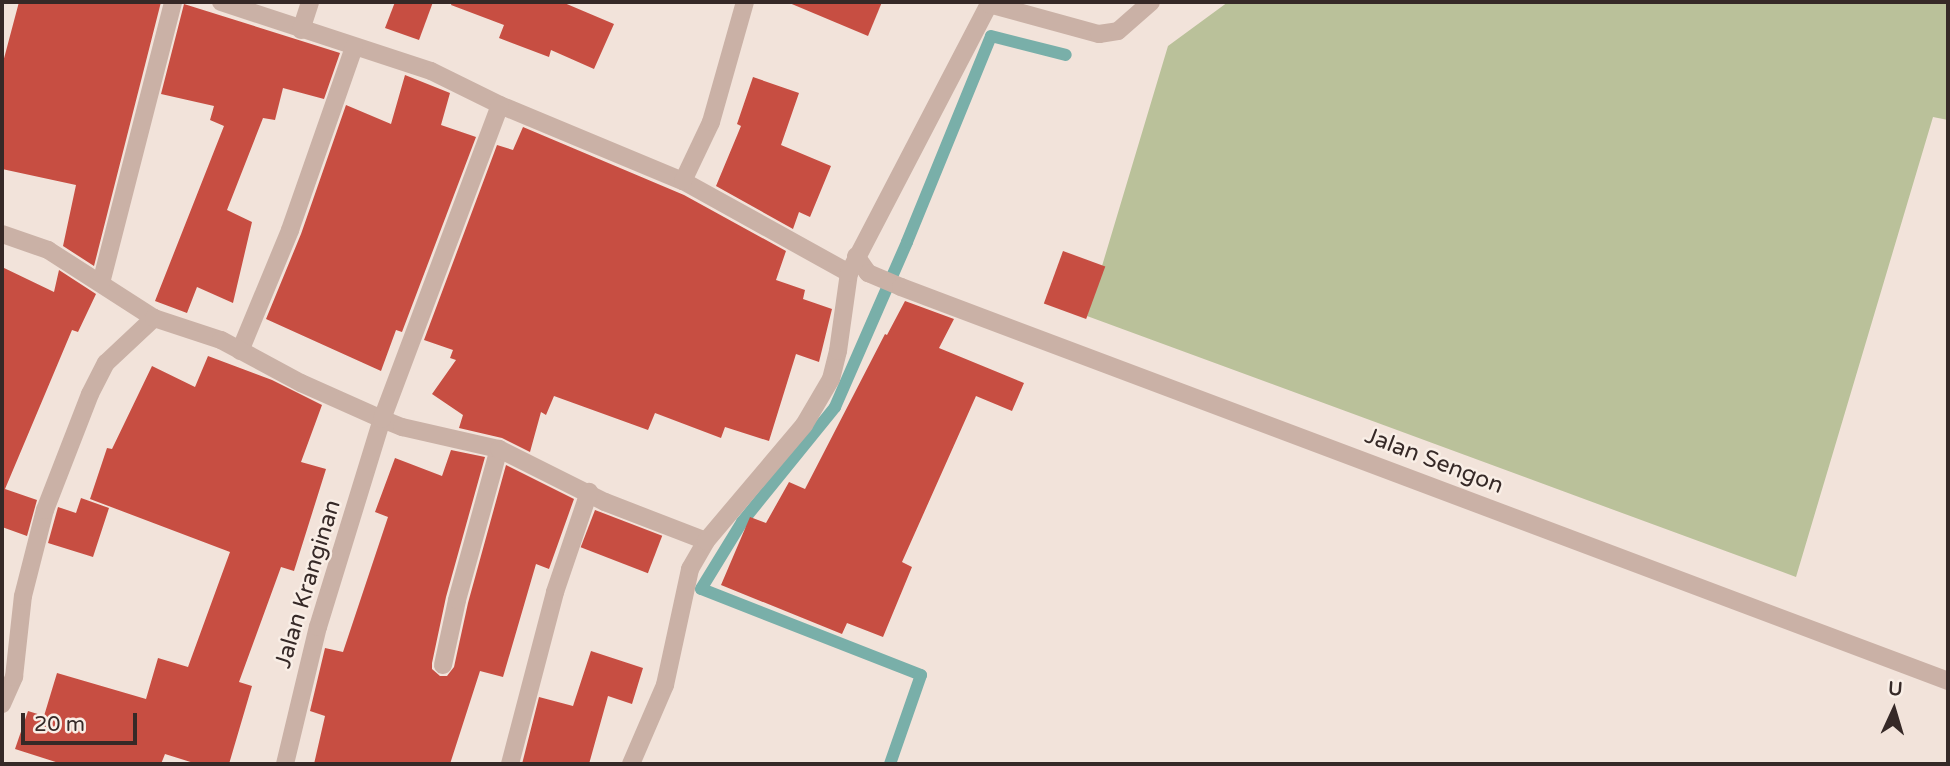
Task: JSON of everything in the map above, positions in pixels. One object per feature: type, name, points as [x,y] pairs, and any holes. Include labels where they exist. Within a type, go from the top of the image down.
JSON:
[{"type":"street","points":[[102,283],[173,2]]},
{"type":"street","points":[[221,2],[431,71],[500,105],[683,181],[853,265]]},
{"type":"street","points":[[301,30],[310,2]]},
{"type":"street","points":[[683,181],[711,122],[745,2]]},
{"type":"street","points":[[631,764],[665,685],[684,587],[706,541],[804,425],[831,379],[853,265],[987,3],[1099,34],[1118,31],[1150,2]]},
{"type":"street","points":[[240,351],[290,230],[355,47]]},
{"type":"street","name":"Jalan Kranginan","points":[[285,764],[318,627],[382,419],[500,105]]},
{"type":"street","points":[[2,234],[48,250],[154,318],[221,340],[382,419],[402,427],[499,449],[606,502],[706,541]]},
{"type":"street","name":"Jalan Sengon","points":[[853,265],[901,287],[1948,681]]},
{"type":"street","points":[[2,704],[14,677],[23,596],[45,510],[90,394],[106,363],[154,318]]},
{"type":"street","points":[[443,665],[460,587],[499,449]]},
{"type":"street","points":[[510,764],[555,592],[589,492]]},
{"type":"green space","points":[[1228,2],[1948,2],[1948,120],[1933,117],[1796,577],[1087,316],[1168,46]]},
{"type":"building","points":[[19,2],[161,2],[94,266],[63,246],[76,185],[2,169],[2,66]]},
{"type":"building","points":[[395,2],[433,2],[419,40],[385,28]]},
{"type":"building","points":[[452,2],[562,2],[614,24],[594,69],[551,50],[549,57],[499,38],[504,25],[451,5]]},
{"type":"building","points":[[787,2],[882,2],[868,36]]},
{"type":"building","points":[[184,4],[340,53],[324,99],[283,88],[275,120],[263,118],[227,210],[252,222],[233,303],[197,287],[187,313],[155,301],[224,126],[210,120],[214,106],[161,94]]},
{"type":"building","points":[[405,75],[450,93],[441,125],[476,137],[402,332],[396,330],[381,371],[266,319],[301,234],[346,105],[391,124]]},
{"type":"building","points":[[753,77],[799,93],[781,145],[831,166],[810,217],[799,212],[793,229],[716,186],[741,126],[737,124]]},
{"type":"building","points":[[523,127],[684,195],[786,251],[776,280],[805,290],[803,299],[832,309],[819,362],[796,354],[769,441],[725,427],[721,438],[655,413],[648,430],[554,396],[546,415],[541,412],[530,452],[502,438],[459,428],[463,415],[432,394],[456,360],[450,358],[453,350],[424,340],[497,145],[513,150]]},
{"type":"building","points":[[1063,251],[1105,266],[1086,319],[1044,304]]},
{"type":"building","points":[[2,267],[54,292],[59,270],[96,294],[78,332],[72,330],[5,489],[37,500],[27,536],[2,527]]},
{"type":"building","points":[[905,301],[954,319],[939,348],[1024,383],[1012,411],[976,396],[902,562],[912,567],[883,637],[847,623],[842,634],[721,585],[750,517],[766,523],[789,482],[805,489],[885,334],[887,335]]},
{"type":"building","points":[[208,356],[272,380],[322,405],[301,462],[326,469],[294,571],[281,567],[239,682],[252,686],[229,764],[197,764],[165,754],[161,764],[62,764],[15,749],[28,711],[44,716],[57,673],[146,699],[158,658],[188,667],[230,552],[90,499],[107,448],[112,449],[152,366],[195,387]]},
{"type":"building","points":[[451,450],[485,457],[446,597],[432,663],[432,669],[440,676],[447,676],[454,667],[468,603],[506,465],[574,499],[549,569],[536,564],[503,677],[480,671],[450,764],[314,764],[325,716],[310,711],[325,648],[343,652],[388,517],[375,512],[395,458],[442,476]]},
{"type":"building","points":[[81,498],[109,508],[93,557],[48,543],[58,507],[76,513]]},
{"type":"building","points":[[595,510],[662,536],[648,573],[581,547]]},
{"type":"building","points":[[591,651],[643,668],[632,704],[608,696],[589,764],[522,764],[539,697],[573,706]]},
{"type":"waterway","points":[[890,764],[921,675],[701,589],[742,522],[835,407],[907,242],[991,36],[1066,55]]}]
